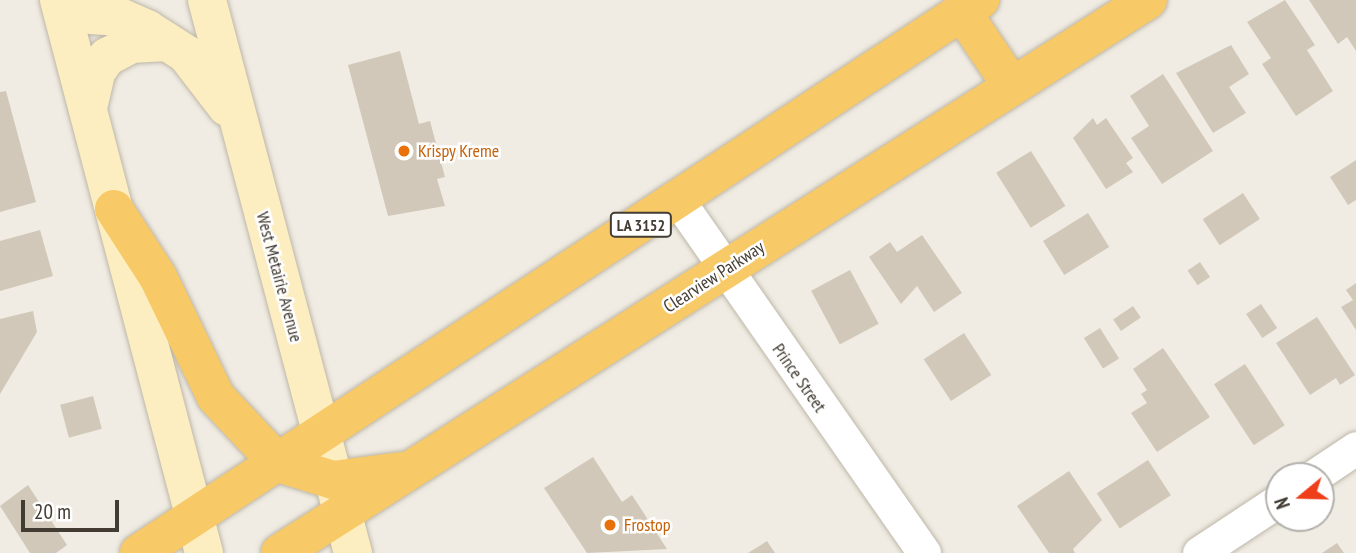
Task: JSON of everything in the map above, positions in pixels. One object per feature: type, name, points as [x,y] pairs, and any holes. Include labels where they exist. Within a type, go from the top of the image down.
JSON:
[{"type":"highway","name":"Clearview Parkway","points":[[280,553],[343,516],[1148,0]]},
{"type":"highway","points":[[971,6],[1012,86]]},
{"type":"highway","name":"LA 3152","points":[[139,553],[971,6]]},
{"type":"highway","points":[[114,209],[158,277],[216,397],[278,463],[333,480],[374,480],[423,464]]},
{"type":"main road","name":"West Metairie Avenue","points":[[207,0],[353,553]]},
{"type":"main road","points":[[204,553],[61,7],[120,17],[167,42],[221,94],[242,133]]},
{"type":"main road","points":[[88,108],[96,72],[107,57],[131,44],[167,42]]},
{"type":"street","name":"Prince Street","points":[[678,200],[723,271],[924,553]]},
{"type":"street","points":[[1335,462],[1356,448]]},
{"type":"street","points":[[1199,553],[1265,509]]},
{"type":"building","points":[[1285,0],[1315,45],[1307,50],[1333,91],[1296,116],[1262,64],[1271,58],[1247,22]]},
{"type":"building","points":[[1309,0],[1356,0],[1356,51],[1347,37],[1338,44]]},
{"type":"building","points":[[1231,45],[1249,74],[1229,87],[1246,113],[1213,133],[1176,73]]},
{"type":"building","name":"Krispy Kreme","points":[[400,51],[419,124],[430,121],[445,177],[437,179],[445,206],[388,216],[348,65]]},
{"type":"building","points":[[1163,74],[1213,151],[1162,184],[1131,138],[1149,126],[1130,96]]},
{"type":"building","points":[[6,91],[36,202],[0,212],[0,92]]},
{"type":"building","points":[[1093,118],[1097,125],[1106,118],[1133,158],[1126,163],[1133,172],[1106,189],[1073,138]]},
{"type":"building","points":[[1031,151],[1065,206],[1031,228],[996,173]]},
{"type":"building","points":[[1356,160],[1356,200],[1348,205],[1330,177]]},
{"type":"building","points":[[1243,193],[1260,219],[1220,245],[1203,219]]},
{"type":"building","points":[[1088,213],[1109,247],[1064,275],[1043,241]]},
{"type":"building","points":[[40,230],[53,276],[0,291],[0,241]]},
{"type":"building","points":[[922,235],[962,293],[934,312],[917,286],[901,304],[869,257],[890,242],[897,252]]},
{"type":"building","points":[[1200,262],[1210,277],[1198,285],[1188,270]]},
{"type":"building","points":[[850,270],[879,324],[840,345],[811,291]]},
{"type":"building","points":[[1356,283],[1356,330],[1341,307],[1353,300],[1346,290]]},
{"type":"building","points":[[1261,304],[1277,328],[1262,338],[1246,314]]},
{"type":"building","points":[[1133,306],[1141,318],[1121,331],[1113,319]]},
{"type":"building","points":[[33,311],[37,332],[0,394],[0,319]]},
{"type":"building","points":[[1317,317],[1355,375],[1340,385],[1336,378],[1310,395],[1276,343]]},
{"type":"building","points":[[1100,328],[1119,359],[1103,369],[1084,338]]},
{"type":"building","points":[[964,333],[991,375],[951,401],[924,359]]},
{"type":"building","points":[[1163,348],[1210,417],[1157,452],[1131,413],[1147,403],[1141,394],[1147,390],[1133,369]]},
{"type":"building","points":[[1245,364],[1285,425],[1254,445],[1214,384]]},
{"type":"building","points":[[93,396],[102,429],[69,438],[60,405]]},
{"type":"building","name":"Frostop","points":[[593,457],[622,502],[632,495],[667,549],[587,553],[544,488]]},
{"type":"building","points":[[1148,460],[1171,495],[1120,528],[1097,493]]},
{"type":"building","points":[[1069,471],[1102,520],[1073,549],[1075,553],[1049,553],[1017,506]]},
{"type":"building","points":[[28,485],[67,545],[56,553],[30,553],[0,506]]},
{"type":"building","points":[[767,541],[775,553],[748,553]]},
{"type":"building","points":[[1337,543],[1344,553],[1322,553]]},
{"type":"place","name":"Krispy Kreme","points":[[404,151]]},
{"type":"place","name":"Frostop","points":[[610,525]]}]
